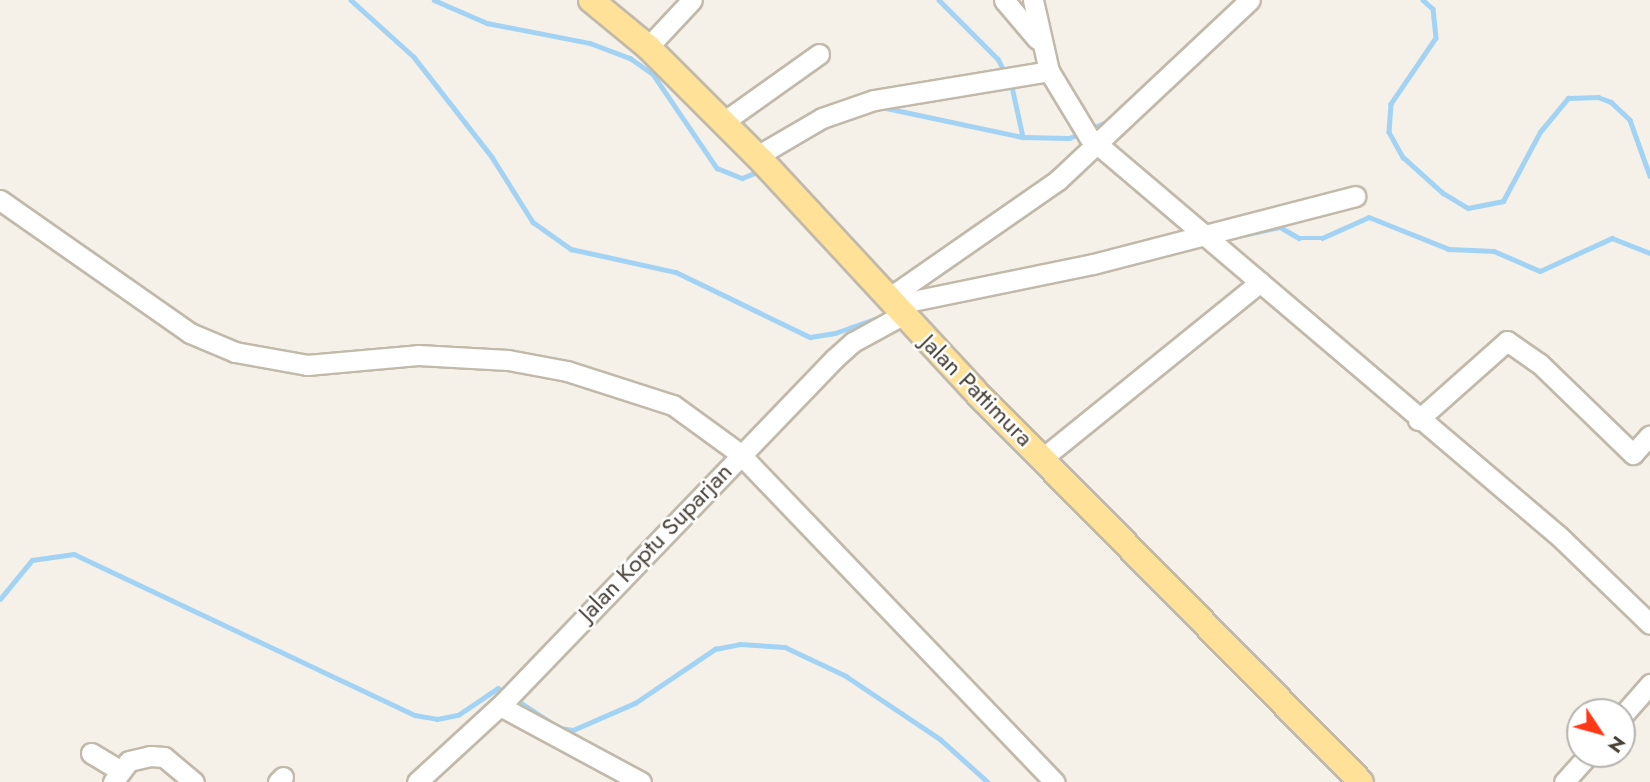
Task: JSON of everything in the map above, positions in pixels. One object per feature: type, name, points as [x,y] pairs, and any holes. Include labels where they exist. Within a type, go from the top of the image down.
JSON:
[{"type":"main road","name":"Jalan Pattimura","points":[[592,0],[648,47],[764,164],[897,308],[1360,782]]},
{"type":"street","points":[[648,47],[692,0]]},
{"type":"street","points":[[1004,0],[1039,41]]},
{"type":"street","points":[[1033,0],[1039,41],[1049,71],[1089,136],[1418,419],[1560,537],[1650,624]]},
{"type":"street","points":[[897,308],[1058,180],[1089,136],[1250,0]]},
{"type":"street","points":[[722,123],[819,54]]},
{"type":"street","points":[[764,164],[822,118],[874,100],[1049,71]]},
{"type":"street","points":[[897,308],[1210,238],[1354,196]]},
{"type":"street","points":[[0,200],[190,333],[235,352],[307,365],[464,355],[567,371],[673,405],[739,453],[1055,782]]},
{"type":"street","points":[[1044,457],[1260,282]]},
{"type":"street","name":"Jalan Koptu Suparjan","points":[[417,782],[502,704],[739,453],[853,342],[897,308]]},
{"type":"street","points":[[1418,419],[1507,341],[1539,363],[1633,454],[1650,435]]},
{"type":"street","points":[[1636,700],[1650,684]]},
{"type":"street","points":[[502,704],[642,782]]},
{"type":"street","points":[[91,753],[116,776],[129,761],[164,757],[194,782]]},
{"type":"street","points":[[1564,782],[1576,768]]},
{"type":"waterway","points":[[351,0],[414,57],[492,157],[533,222],[571,249],[676,272],[810,337],[835,333],[886,315]]},
{"type":"waterway","points":[[434,0],[487,23],[590,43],[630,58],[653,74],[717,168],[742,178],[762,170]]},
{"type":"waterway","points":[[939,0],[998,59],[1006,74]]},
{"type":"waterway","points":[[1423,0],[1433,9],[1436,38],[1391,104],[1389,132],[1403,157],[1443,193],[1468,208],[1503,201],[1540,132],[1568,98],[1598,97],[1611,102],[1630,120],[1650,176]]},
{"type":"waterway","points":[[1195,39],[1224,12]]},
{"type":"waterway","points":[[1011,82],[1023,137]]},
{"type":"waterway","points":[[886,108],[1023,137],[1069,138],[1082,133]]},
{"type":"waterway","points":[[1090,129],[1111,120]]},
{"type":"waterway","points":[[1229,238],[1280,227],[1299,238],[1322,238],[1369,217],[1449,249],[1494,251],[1540,271],[1612,238],[1650,253]]},
{"type":"waterway","points":[[0,599],[32,560],[74,554],[415,715],[437,719],[458,715],[498,688],[507,694]]},
{"type":"waterway","points":[[514,698],[559,728],[573,730],[635,703],[715,649],[740,644],[785,647],[846,676],[940,739],[988,782]]}]
